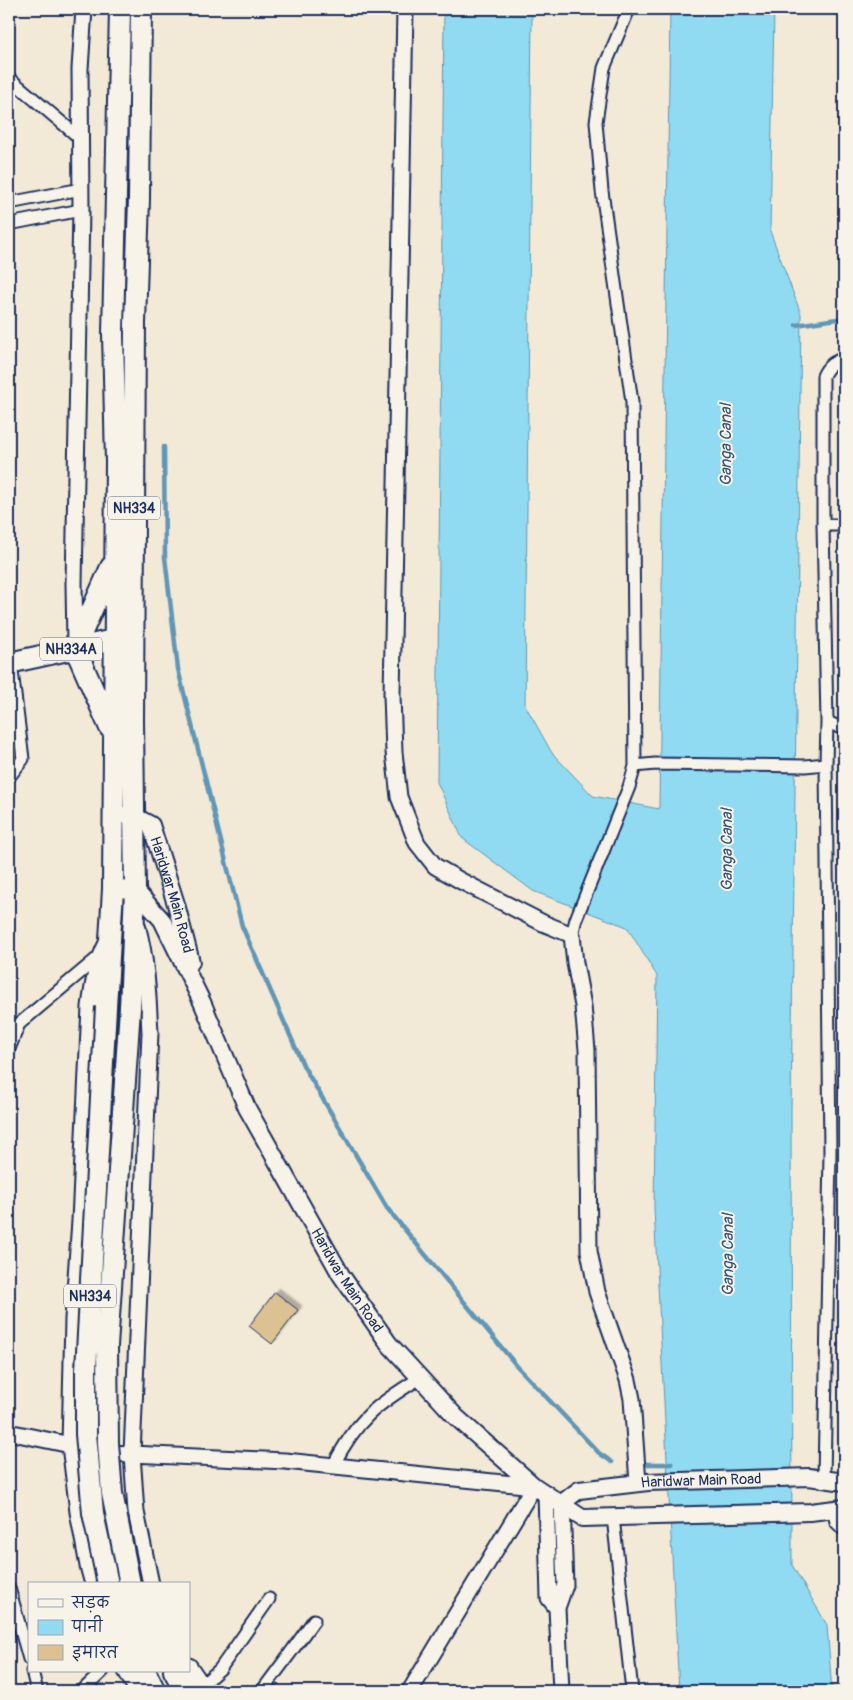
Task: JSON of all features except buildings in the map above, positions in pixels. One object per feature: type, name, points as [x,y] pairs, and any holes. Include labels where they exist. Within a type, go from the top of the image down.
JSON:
[{"type":"highway","name":"NH334","points":[[108,1582],[92,1513],[86,1434],[87,1351],[113,889],[116,462],[113,334],[120,9]]},
{"type":"highway","name":"NH334","points":[[130,1582],[112,1493],[108,1444],[107,1346],[135,917],[133,635],[135,323],[139,199],[141,9]]},
{"type":"highway","points":[[114,737],[75,648],[115,558]]},
{"type":"highway","name":"NH334A","points":[[10,663],[133,635]]},
{"type":"highway","points":[[146,1672],[155,1691]]},
{"type":"highway","points":[[175,1672],[198,1689]]},
{"type":"main road","points":[[114,815],[134,816]]},
{"type":"main road","name":"Haridwar Main Road","points":[[134,816],[151,825],[176,904],[202,1002]]},
{"type":"main road","points":[[113,889],[135,890]]},
{"type":"main road","name":"Haridwar Main Road","points":[[135,890],[162,920],[202,1002],[247,1108],[341,1274],[389,1344],[456,1417],[540,1489],[582,1518],[810,1512],[839,1508]]},
{"type":"main road","name":"Haridwar Main Road","points":[[562,1503],[579,1490],[643,1483],[817,1478],[844,1482]]},
{"type":"street","points":[[75,648],[74,574],[81,210],[80,69],[84,9]]},
{"type":"street","points":[[405,9],[392,694],[394,752],[399,797],[417,843],[435,866],[543,923],[572,935]]},
{"type":"street","points":[[629,9],[604,68],[596,122],[602,190],[632,402],[635,766],[629,787],[576,919],[572,935],[583,1006],[587,1050],[589,1251],[597,1292],[630,1390],[643,1483]]},
{"type":"street","points":[[9,78],[81,139]]},
{"type":"street","points":[[9,203],[81,190]]},
{"type":"street","points":[[9,224],[81,210]]},
{"type":"street","points":[[817,1478],[830,1154],[823,376],[832,363],[844,358]]},
{"type":"street","points":[[823,525],[844,525]]},
{"type":"street","points":[[9,776],[23,759],[10,663]]},
{"type":"street","points":[[827,722],[844,729]]},
{"type":"street","points":[[9,762],[23,759]]},
{"type":"street","points":[[635,766],[655,764],[805,766],[826,764]]},
{"type":"street","points":[[135,917],[143,946],[148,978],[150,1033],[132,1454],[136,1512],[151,1582]]},
{"type":"street","points":[[92,1582],[78,1512],[70,1445],[73,1319],[80,1221],[90,1007],[100,956],[111,937]]},
{"type":"street","points":[[9,1049],[14,1021],[100,956]]},
{"type":"street","points":[[333,1466],[346,1442],[370,1413],[388,1397],[420,1378]]},
{"type":"street","points":[[10,1435],[109,1453],[333,1466],[540,1489]]},
{"type":"street","points":[[540,1489],[549,1598],[556,1608]]},
{"type":"street","points":[[410,1691],[540,1489]]},
{"type":"street","points":[[561,1691],[556,1608],[565,1585],[562,1503]]},
{"type":"street","points":[[839,1508],[836,1522],[844,1530]]},
{"type":"street","points":[[613,1518],[632,1691]]},
{"type":"street","points":[[9,1588],[28,1655]]},
{"type":"street","points":[[190,1669],[198,1689],[220,1669],[268,1599]]},
{"type":"street","points":[[262,1691],[314,1620]]},
{"type":"street","points":[[32,1672],[37,1691]]},
{"type":"street","points":[[82,1691],[102,1672]]},
{"type":"street","points":[[127,1672],[137,1691]]},
{"type":"water","name":"Ganga Canal","points":[[444,9],[532,9],[525,705],[552,753],[593,796],[659,809],[670,9],[774,9],[770,231],[801,314],[791,1111],[792,1565],[827,1625],[832,1691],[679,1691],[654,1209],[657,976],[627,927],[533,891],[462,838],[437,782]]},
{"type":"waterway","points":[[796,325],[844,318]]},
{"type":"waterway","points":[[164,447],[165,557],[178,669],[242,926],[304,1067],[387,1208],[516,1365],[599,1453],[612,1462]]},
{"type":"waterway","points":[[644,1464],[672,1464]]}]
